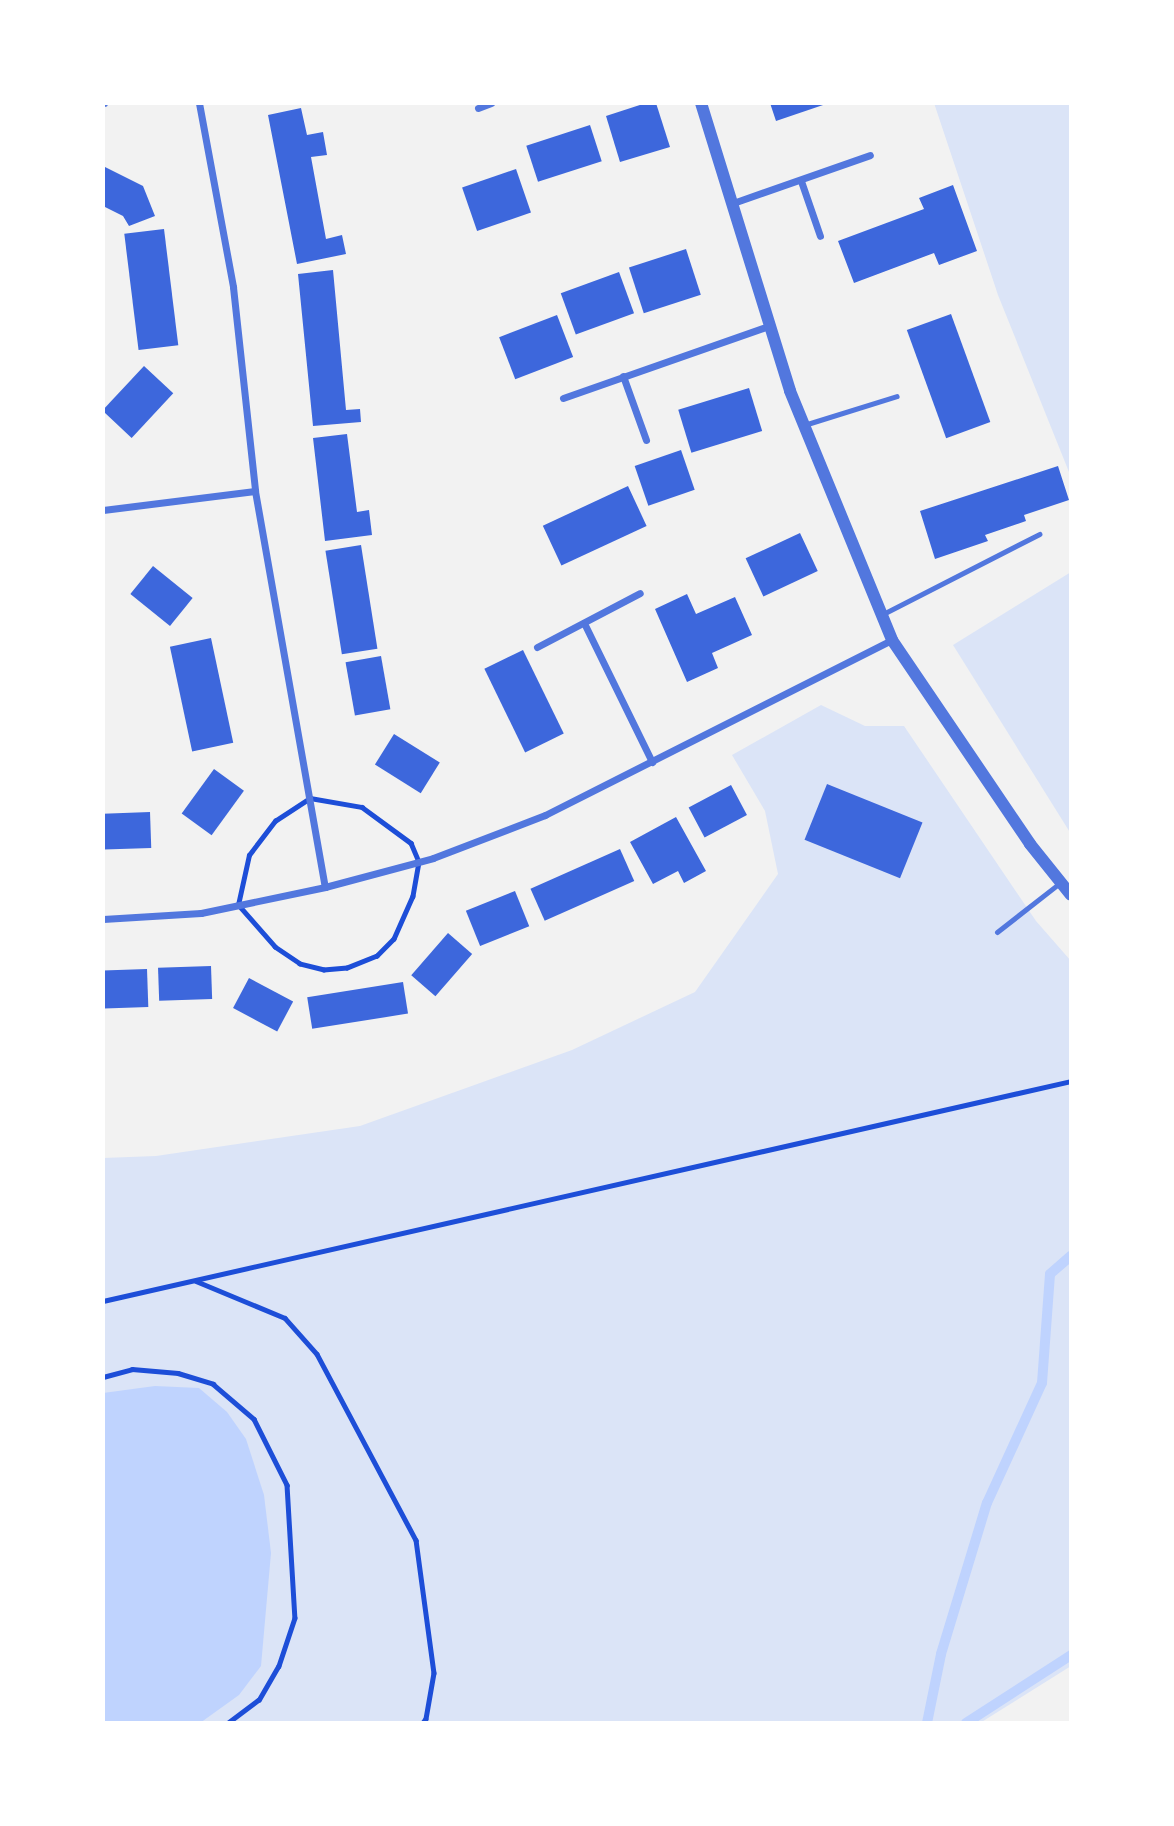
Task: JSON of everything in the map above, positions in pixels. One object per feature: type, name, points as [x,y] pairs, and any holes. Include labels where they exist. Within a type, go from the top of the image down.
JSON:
[{"type":"street","points":[[199,103],[233,287],[256,492],[326,887]]},
{"type":"street","points":[[478,108],[491,103]]},
{"type":"street","points":[[701,103],[769,326],[804,425],[892,640],[1030,844],[1071,895]]},
{"type":"street","points":[[733,203],[870,155]]},
{"type":"street","points":[[801,181],[820,236]]},
{"type":"street","points":[[563,398],[769,326]]},
{"type":"street","points":[[623,376],[646,440]]},
{"type":"street","points":[[103,510],[256,492]]},
{"type":"street","points":[[537,647],[640,593]]},
{"type":"street","points":[[584,623],[652,762]]},
{"type":"street","points":[[103,919],[201,913],[326,887],[445,854],[545,815],[892,640]]},
{"type":"lane","points":[[804,425],[897,396]]},
{"type":"lane","points":[[881,615],[947,584],[1039,534]]},
{"type":"lane","points":[[997,932],[1061,882]]},
{"type":"path","points":[[103,1301],[1071,1081]]},
{"type":"path","points":[[193,1280],[285,1318],[317,1354],[416,1540],[434,1673],[423,1723]]},
{"type":"path","points":[[103,1377],[132,1369],[178,1373],[213,1384],[254,1419],[287,1485],[295,1618],[279,1666],[259,1700],[229,1723]]},
{"type":"shaded area","points":[[934,103],[1071,103],[1071,477],[998,295]]},
{"type":"shaded area","points":[[1071,572],[1071,834],[953,645]]},
{"type":"shaded area","points":[[821,705],[865,726],[904,726],[1036,921],[1071,961],[1071,1666],[980,1723],[103,1723],[103,1158],[156,1156],[360,1126],[572,1050],[695,992],[778,874],[765,811],[732,755]]},
{"type":"water","points":[[155,1386],[199,1388],[227,1412],[246,1439],[264,1495],[271,1553],[261,1666],[239,1695],[200,1723],[103,1723],[103,1393]]},
{"type":"building","points":[[646,103],[656,103],[670,147],[620,162],[606,116]]},
{"type":"building","points":[[770,103],[826,103],[826,104],[776,121]]},
{"type":"building","points":[[301,108],[307,135],[323,132],[327,155],[311,157],[326,239],[342,235],[346,254],[297,264],[268,115]]},
{"type":"building","points":[[590,125],[602,161],[538,182],[526,146]]},
{"type":"building","points":[[103,166],[143,186],[155,216],[129,226],[123,216],[103,206]]},
{"type":"building","points":[[516,169],[531,212],[477,231],[462,188]]},
{"type":"building","points":[[953,185],[977,251],[939,265],[934,253],[854,283],[838,241],[924,209],[919,198]]},
{"type":"building","points":[[164,229],[178,345],[139,350],[124,234]]},
{"type":"building","points":[[686,249],[701,295],[644,313],[629,268]]},
{"type":"building","points":[[333,270],[346,410],[360,409],[361,422],[313,426],[298,274]]},
{"type":"building","points":[[619,272],[634,313],[576,335],[561,293]]},
{"type":"building","points":[[951,314],[990,422],[946,438],[907,330]]},
{"type":"building","points":[[557,315],[573,357],[515,379],[499,337]]},
{"type":"building","points":[[144,366],[173,393],[132,438],[103,410]]},
{"type":"building","points":[[749,388],[762,431],[691,453],[678,410]]},
{"type":"building","points":[[347,434],[357,512],[369,510],[372,535],[325,541],[313,438]]},
{"type":"building","points":[[681,450],[695,490],[648,506],[635,466]]},
{"type":"building","points":[[1058,466],[1069,500],[1024,515],[1026,521],[985,535],[988,541],[935,559],[920,511]]},
{"type":"building","points":[[628,486],[647,526],[561,566],[543,526]]},
{"type":"building","points":[[800,533],[818,571],[763,596],[746,558]]},
{"type":"building","points":[[361,545],[377,649],[342,654],[325,551]]},
{"type":"building","points":[[153,566],[193,598],[170,626],[130,594]]},
{"type":"building","points":[[687,594],[696,614],[735,597],[752,635],[712,653],[718,668],[687,682],[655,609]]},
{"type":"building","points":[[211,638],[233,743],[192,751],[170,647]]},
{"type":"building","points":[[523,650],[564,734],[525,752],[484,669]]},
{"type":"building","points":[[381,656],[390,709],[355,715],[346,662]]},
{"type":"building","points":[[394,734],[440,763],[421,793],[375,765]]},
{"type":"building","points":[[214,769],[244,791],[212,835],[182,813]]},
{"type":"building","points":[[827,784],[922,823],[900,878],[805,840]]},
{"type":"building","points":[[731,785],[747,815],[705,838],[689,808]]},
{"type":"building","points":[[150,812],[151,848],[104,850],[103,814]]},
{"type":"building","points":[[676,817],[706,871],[684,883],[678,871],[653,884],[630,842]]},
{"type":"building","points":[[620,849],[634,881],[545,921],[530,889]]},
{"type":"building","points":[[515,891],[529,926],[480,946],[466,911]]},
{"type":"building","points":[[448,933],[472,954],[435,996],[411,975]]},
{"type":"building","points":[[211,966],[212,999],[159,1001],[158,968]]},
{"type":"building","points":[[147,969],[148,1007],[104,1009],[103,971]]},
{"type":"building","points":[[249,978],[293,1001],[277,1031],[233,1008]]},
{"type":"building","points":[[403,982],[408,1014],[312,1029],[307,997]]},
{"type":"waterway","points":[[927,1723],[941,1654],[987,1503],[1042,1383],[1050,1274],[1071,1256]]},
{"type":"waterway","points":[[966,1723],[1071,1655]]}]
